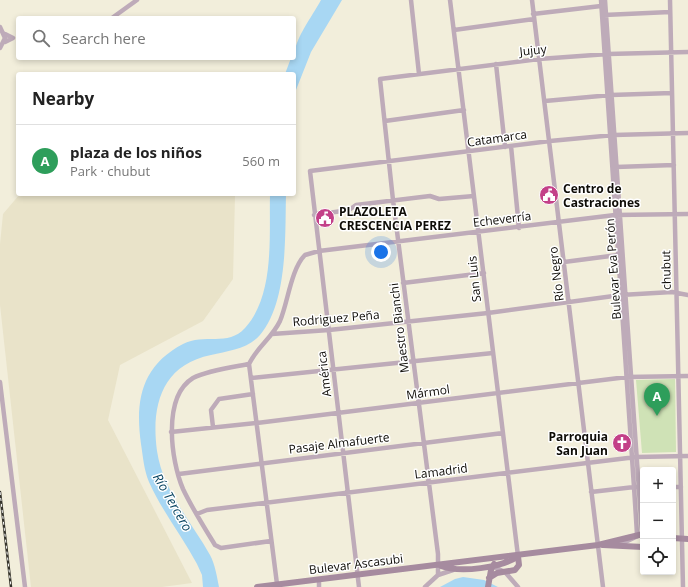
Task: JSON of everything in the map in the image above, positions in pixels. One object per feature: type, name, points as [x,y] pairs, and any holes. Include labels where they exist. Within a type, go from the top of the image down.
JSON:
[{"type":"main road","points":[[439,566],[453,570],[492,566],[509,562],[518,556],[598,545],[640,535]]},
{"type":"main road","points":[[598,545],[640,547]]},
{"type":"main road","points":[[488,587],[492,566],[496,560],[509,556]]},
{"type":"main road","points":[[489,578],[496,573],[517,568],[519,562],[518,556]]},
{"type":"main road","name":"Bulevar Ascasubi","points":[[257,587],[518,556]]},
{"type":"main road","points":[[471,569],[486,573],[489,578]]},
{"type":"street","points":[[115,16],[137,0]]},
{"type":"street","points":[[411,0],[420,74]]},
{"type":"street","name":"San Luis","points":[[450,0],[518,556]]},
{"type":"street","name":"Río Negro","points":[[532,0],[603,587]]},
{"type":"street","name":"Bulevar Eva Perón","points":[[601,0],[604,15]]},
{"type":"street","name":"Bulevar Eva Perón","points":[[605,0],[604,15],[606,54],[634,458],[640,519]]},
{"type":"street","name":"chubut","points":[[670,0],[680,456],[685,539],[684,587]]},
{"type":"street","points":[[454,30],[601,6]]},
{"type":"street","points":[[604,15],[670,12]]},
{"type":"street","points":[[0,27],[4,34],[4,42],[0,48]]},
{"type":"street","points":[[4,34],[15,38]]},
{"type":"street","points":[[4,42],[15,38]]},
{"type":"street","name":"Jujuy","points":[[380,79],[539,59],[606,54],[688,52]]},
{"type":"street","points":[[496,64],[519,228]]},
{"type":"street","name":"Maestro Bianchi","points":[[380,79],[393,200],[439,566],[438,575]]},
{"type":"street","points":[[545,101],[609,95],[672,93]]},
{"type":"street","points":[[385,121],[464,110]]},
{"type":"street","name":"Catamarca","points":[[310,171],[550,141],[612,136],[688,133]]},
{"type":"street","name":"Bulevar Eva Perón","points":[[612,136],[616,167],[618,255],[623,295]]},
{"type":"street","points":[[616,167],[674,165]]},
{"type":"street","name":"América","points":[[310,171],[359,587]]},
{"type":"street","points":[[314,215],[349,210],[356,205],[393,200],[430,196],[439,199],[474,196]]},
{"type":"street","name":"Echeverría","points":[[272,334],[280,322],[302,258],[305,255],[617,215],[688,214]]},
{"type":"street","points":[[564,262],[618,255]]},
{"type":"street","points":[[404,283],[484,273]]},
{"type":"street","name":"Rodriguez Peña","points":[[272,334],[408,322],[623,295],[677,293],[688,295]]},
{"type":"street","points":[[272,334],[254,353],[249,364],[277,584]]},
{"type":"street","points":[[251,378],[493,353]]},
{"type":"street","points":[[249,364],[197,376],[188,383],[180,392],[174,406],[171,432],[183,488],[197,514],[218,547],[271,541]]},
{"type":"street","name":"Mármol","points":[[171,432],[338,414],[498,392],[629,377],[688,376]]},
{"type":"street","points":[[0,382],[25,587]]},
{"type":"street","points":[[213,428],[211,410],[219,399],[253,394]]},
{"type":"street","name":"Pasaje Almafuerte","points":[[179,474],[503,433]]},
{"type":"street","name":"Lamadrid","points":[[197,514],[207,510],[587,463],[634,458],[688,456]]},
{"type":"street","points":[[591,492],[638,487]]},
{"type":"street","points":[[676,487],[681,487]]},
{"type":"street","points":[[616,546],[640,535]]},
{"type":"street","points":[[492,566],[505,572],[518,587]]},
{"type":"street","points":[[424,587],[438,575],[453,570]]},
{"type":"street","points":[[319,580],[319,587]]},
{"type":"shaded area","points":[[18,196],[235,196],[233,279],[203,321],[120,365],[108,420],[192,583],[162,587],[31,587],[0,305],[0,244],[3,214]]},
{"type":"green space","points":[[675,379],[676,452],[642,453],[636,380]]},
{"type":"water","points":[[321,0],[342,0],[311,52],[296,90],[296,72],[286,72],[290,60],[296,60],[297,43]]},
{"type":"water","name":"Río Tercero","points":[[270,196],[286,196],[283,268],[276,305],[269,321],[260,335],[250,343],[237,349],[194,360],[181,368],[170,378],[163,390],[158,404],[156,435],[160,466],[171,493],[203,542],[216,571],[219,587],[203,587],[202,575],[197,564],[154,493],[147,477],[139,428],[141,399],[144,386],[150,374],[158,363],[169,353],[191,341],[223,339],[238,334],[245,328],[255,314],[261,299],[266,282],[270,246]]},
{"type":"water","points":[[463,577],[484,580],[498,587],[440,587],[455,579]]},
{"type":"railway","points":[[0,492],[11,587]]},
{"type":"place","name":"Centro de Castraciones","points":[[549,195]]},
{"type":"place","name":"PLAZOLETA CRESCENCIA PEREZ","points":[[325,218]]},
{"type":"place","name":"plaza de los niños","points":[[657,416]]},
{"type":"place","name":"Parroquia San Juan","points":[[622,443]]}]
